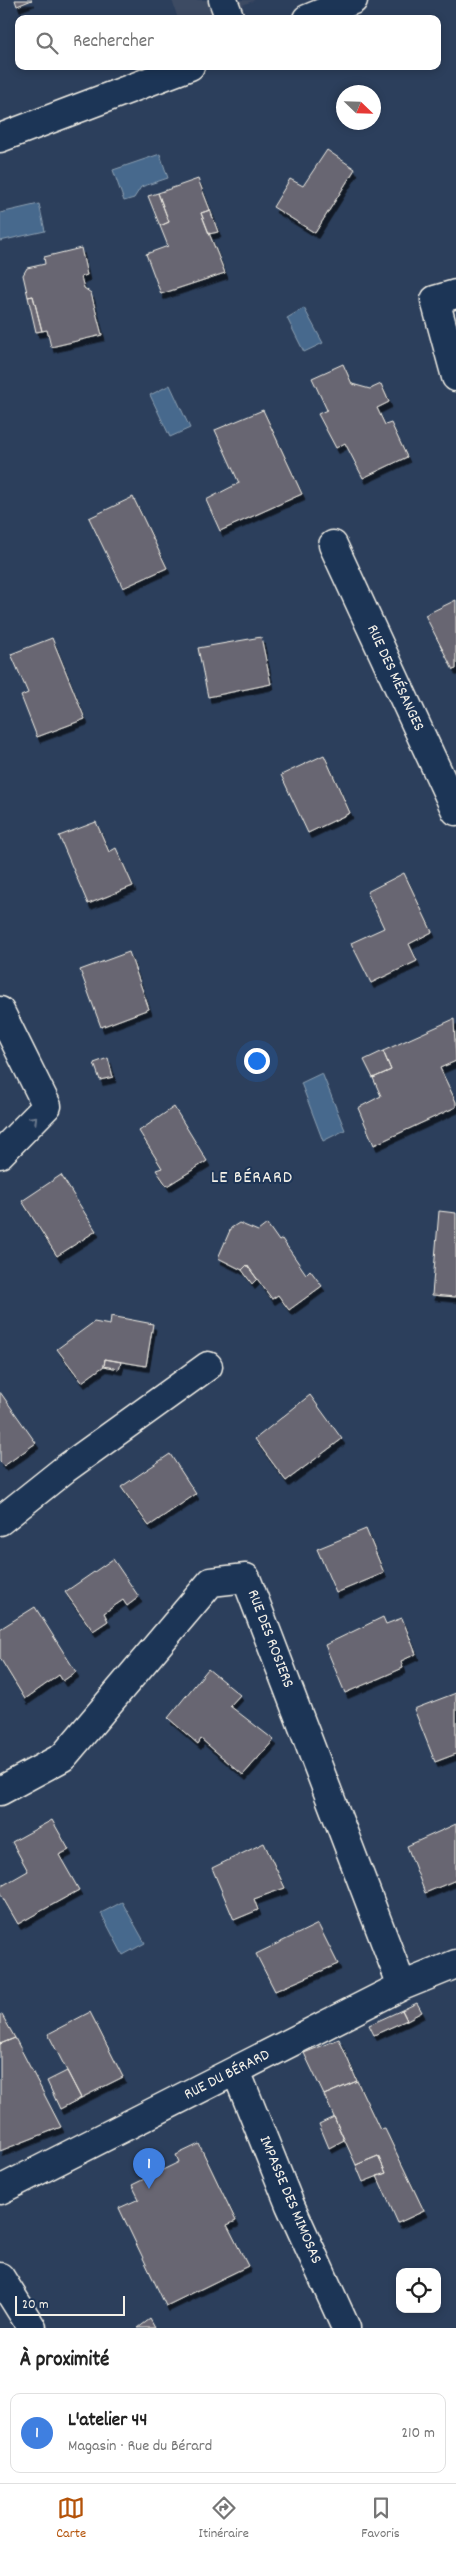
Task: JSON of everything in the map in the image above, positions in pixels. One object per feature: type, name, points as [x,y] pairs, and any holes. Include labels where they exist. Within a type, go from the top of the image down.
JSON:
[{"type":"street","points":[[223,0],[229,15]]},
{"type":"street","points":[[317,15],[353,0]]},
{"type":"street","points":[[0,138],[179,70]]},
{"type":"street","points":[[456,294],[435,300],[456,376]]},
{"type":"street","name":"RUE DES MÉSANGES","points":[[333,546],[456,811]]},
{"type":"street","points":[[0,1011],[47,1106],[0,1154]]},
{"type":"street","points":[[0,1521],[65,1469],[208,1366]]},
{"type":"street","name":"RUE DES ROSIERS","points":[[0,1791],[62,1757],[210,1582],[246,1578],[402,1986]]},
{"type":"street","name":"RUE DU BÉRARD","points":[[0,2190],[402,1986],[456,1964]]},
{"type":"street","name":"IMPASSE DES MIMOSAS","points":[[236,2071],[290,2205],[346,2328]]},
{"type":"street","points":[[0,2277],[32,2328]]},
{"type":"shaded area","points":[[172,0],[255,0],[218,15],[177,15]]},
{"type":"shaded area","points":[[160,154],[168,178],[141,187],[134,198],[124,201],[113,170]]},
{"type":"shaded area","points":[[39,204],[45,231],[0,241],[0,213]]},
{"type":"shaded area","points":[[304,308],[323,343],[304,352],[287,318]]},
{"type":"shaded area","points":[[170,385],[190,428],[170,437],[150,395]]},
{"type":"shaded area","points":[[322,1073],[345,1130],[323,1141],[301,1083]]},
{"type":"shaded area","points":[[122,1902],[145,1943],[123,1955],[101,1913]]},
{"type":"building","points":[[15,0],[32,0],[17,6]]},
{"type":"building","points":[[327,150],[355,169],[315,233],[273,207],[290,179],[303,186]]},
{"type":"building","points":[[198,179],[210,210],[201,213],[225,273],[161,294],[146,254],[168,246],[160,226],[169,222],[158,193]]},
{"type":"building","points":[[158,193],[169,222],[160,226],[148,196]]},
{"type":"building","points":[[210,210],[218,232],[209,234],[201,213]]},
{"type":"building","points":[[81,248],[87,275],[81,277],[84,288],[91,293],[102,335],[51,347],[47,330],[42,331],[33,296],[28,297],[23,275],[27,268],[45,264],[44,257]]},
{"type":"building","points":[[33,296],[42,331],[36,332],[28,297]]},
{"type":"building","points":[[343,364],[352,384],[370,389],[381,384],[389,402],[377,408],[385,425],[391,423],[407,457],[363,478],[345,443],[336,448],[318,414],[327,410],[312,378]]},
{"type":"building","points":[[263,410],[302,494],[220,531],[206,500],[239,483],[215,430]]},
{"type":"building","points":[[133,497],[167,568],[123,588],[89,518]]},
{"type":"building","points":[[456,600],[456,669],[453,670],[425,615]]},
{"type":"building","points":[[261,637],[271,684],[208,697],[198,648]]},
{"type":"building","points":[[52,638],[85,719],[37,737],[21,696],[28,693],[11,654]]},
{"type":"building","points":[[324,755],[350,813],[308,833],[281,775]]},
{"type":"building","points":[[96,822],[109,852],[116,848],[133,886],[88,904],[59,836]]},
{"type":"building","points":[[404,873],[432,932],[409,944],[417,961],[371,983],[351,943],[384,928],[367,892]]},
{"type":"building","points":[[129,952],[149,1009],[101,1027],[80,970]]},
{"type":"building","points":[[454,1019],[456,1061],[440,1068],[456,1102],[456,1107],[374,1145],[358,1108],[381,1096],[373,1078],[391,1070],[383,1051]]},
{"type":"building","points":[[383,1051],[391,1070],[373,1078],[364,1060]]},
{"type":"building","points":[[108,1058],[113,1077],[100,1080],[94,1063]]},
{"type":"building","points":[[174,1107],[207,1161],[167,1186],[156,1170],[162,1168],[139,1131]]},
{"type":"building","points":[[61,1175],[96,1231],[57,1256],[22,1201]]},
{"type":"building","points":[[439,1211],[456,1213],[456,1297],[432,1295]]},
{"type":"building","points":[[239,1223],[258,1231],[267,1224],[279,1241],[282,1239],[306,1274],[310,1270],[322,1286],[289,1310],[278,1295],[272,1299],[247,1265],[242,1270],[218,1258],[231,1228]]},
{"type":"building","points":[[247,1265],[257,1279],[252,1284],[242,1270]]},
{"type":"building","points":[[111,1316],[153,1324],[146,1366],[105,1359],[104,1366],[82,1382],[57,1349],[94,1322],[110,1325]]},
{"type":"building","points":[[105,1359],[121,1362],[119,1369],[104,1366]]},
{"type":"building","points":[[0,1392],[36,1443],[4,1466],[0,1462]]},
{"type":"building","points":[[310,1395],[342,1439],[286,1481],[255,1439]]},
{"type":"building","points":[[170,1454],[196,1494],[149,1526],[121,1487]]},
{"type":"building","points":[[366,1529],[384,1573],[336,1593],[317,1549]]},
{"type":"building","points":[[113,1559],[139,1597],[127,1606],[123,1600],[104,1613],[108,1621],[93,1631],[65,1592]]},
{"type":"building","points":[[35,1607],[76,1672],[63,1681],[59,1675],[25,1699],[0,1658],[0,1629]]},
{"type":"building","points":[[383,1617],[386,1624],[402,1618],[416,1654],[401,1661],[403,1668],[345,1693],[325,1645]]},
{"type":"building","points":[[208,1669],[240,1695],[230,1706],[274,1740],[243,1775],[201,1739],[198,1744],[168,1718]]},
{"type":"building","points":[[456,1693],[456,1754],[435,1762],[414,1709]]},
{"type":"building","points":[[52,1820],[69,1850],[59,1855],[79,1890],[18,1924],[0,1893],[0,1887],[28,1871],[12,1842]]},
{"type":"building","points":[[456,1824],[456,1880],[425,1893],[407,1846]]},
{"type":"building","points":[[264,1843],[285,1888],[254,1899],[258,1910],[234,1920],[212,1868]]},
{"type":"building","points":[[318,1924],[338,1964],[275,1991],[256,1954]]},
{"type":"building","points":[[417,2003],[422,2012],[407,2020],[402,2010]]},
{"type":"building","points":[[402,2010],[407,2020],[374,2035],[369,2025]]},
{"type":"building","points":[[90,2012],[123,2077],[81,2098],[48,2034]]},
{"type":"building","points":[[2,2015],[15,2038],[0,2044],[0,2016]]},
{"type":"building","points":[[15,2038],[61,2127],[0,2151],[0,2044]]},
{"type":"building","points":[[339,2039],[357,2081],[324,2095],[304,2053]]},
{"type":"building","points":[[67,2071],[81,2098],[60,2109],[47,2081]]},
{"type":"building","points":[[357,2081],[380,2130],[385,2129],[424,2211],[398,2223],[377,2176],[386,2173],[378,2156],[356,2165],[324,2095]]},
{"type":"building","points":[[334,2117],[344,2140],[329,2148],[319,2124]]},
{"type":"building","points":[[199,2144],[236,2221],[227,2225],[248,2266],[166,2306],[119,2208],[139,2199],[132,2185],[179,2162],[176,2155]]},
{"type":"building","points":[[378,2156],[386,2173],[363,2182],[356,2165]]},
{"type":"building","points":[[150,2319],[155,2328],[138,2328]]},
{"type":"place","name":"L'atelier 44","points":[[149,2189]]},
{"type":"district","name":"LE BÉRARD","points":[[252,1178]]}]
